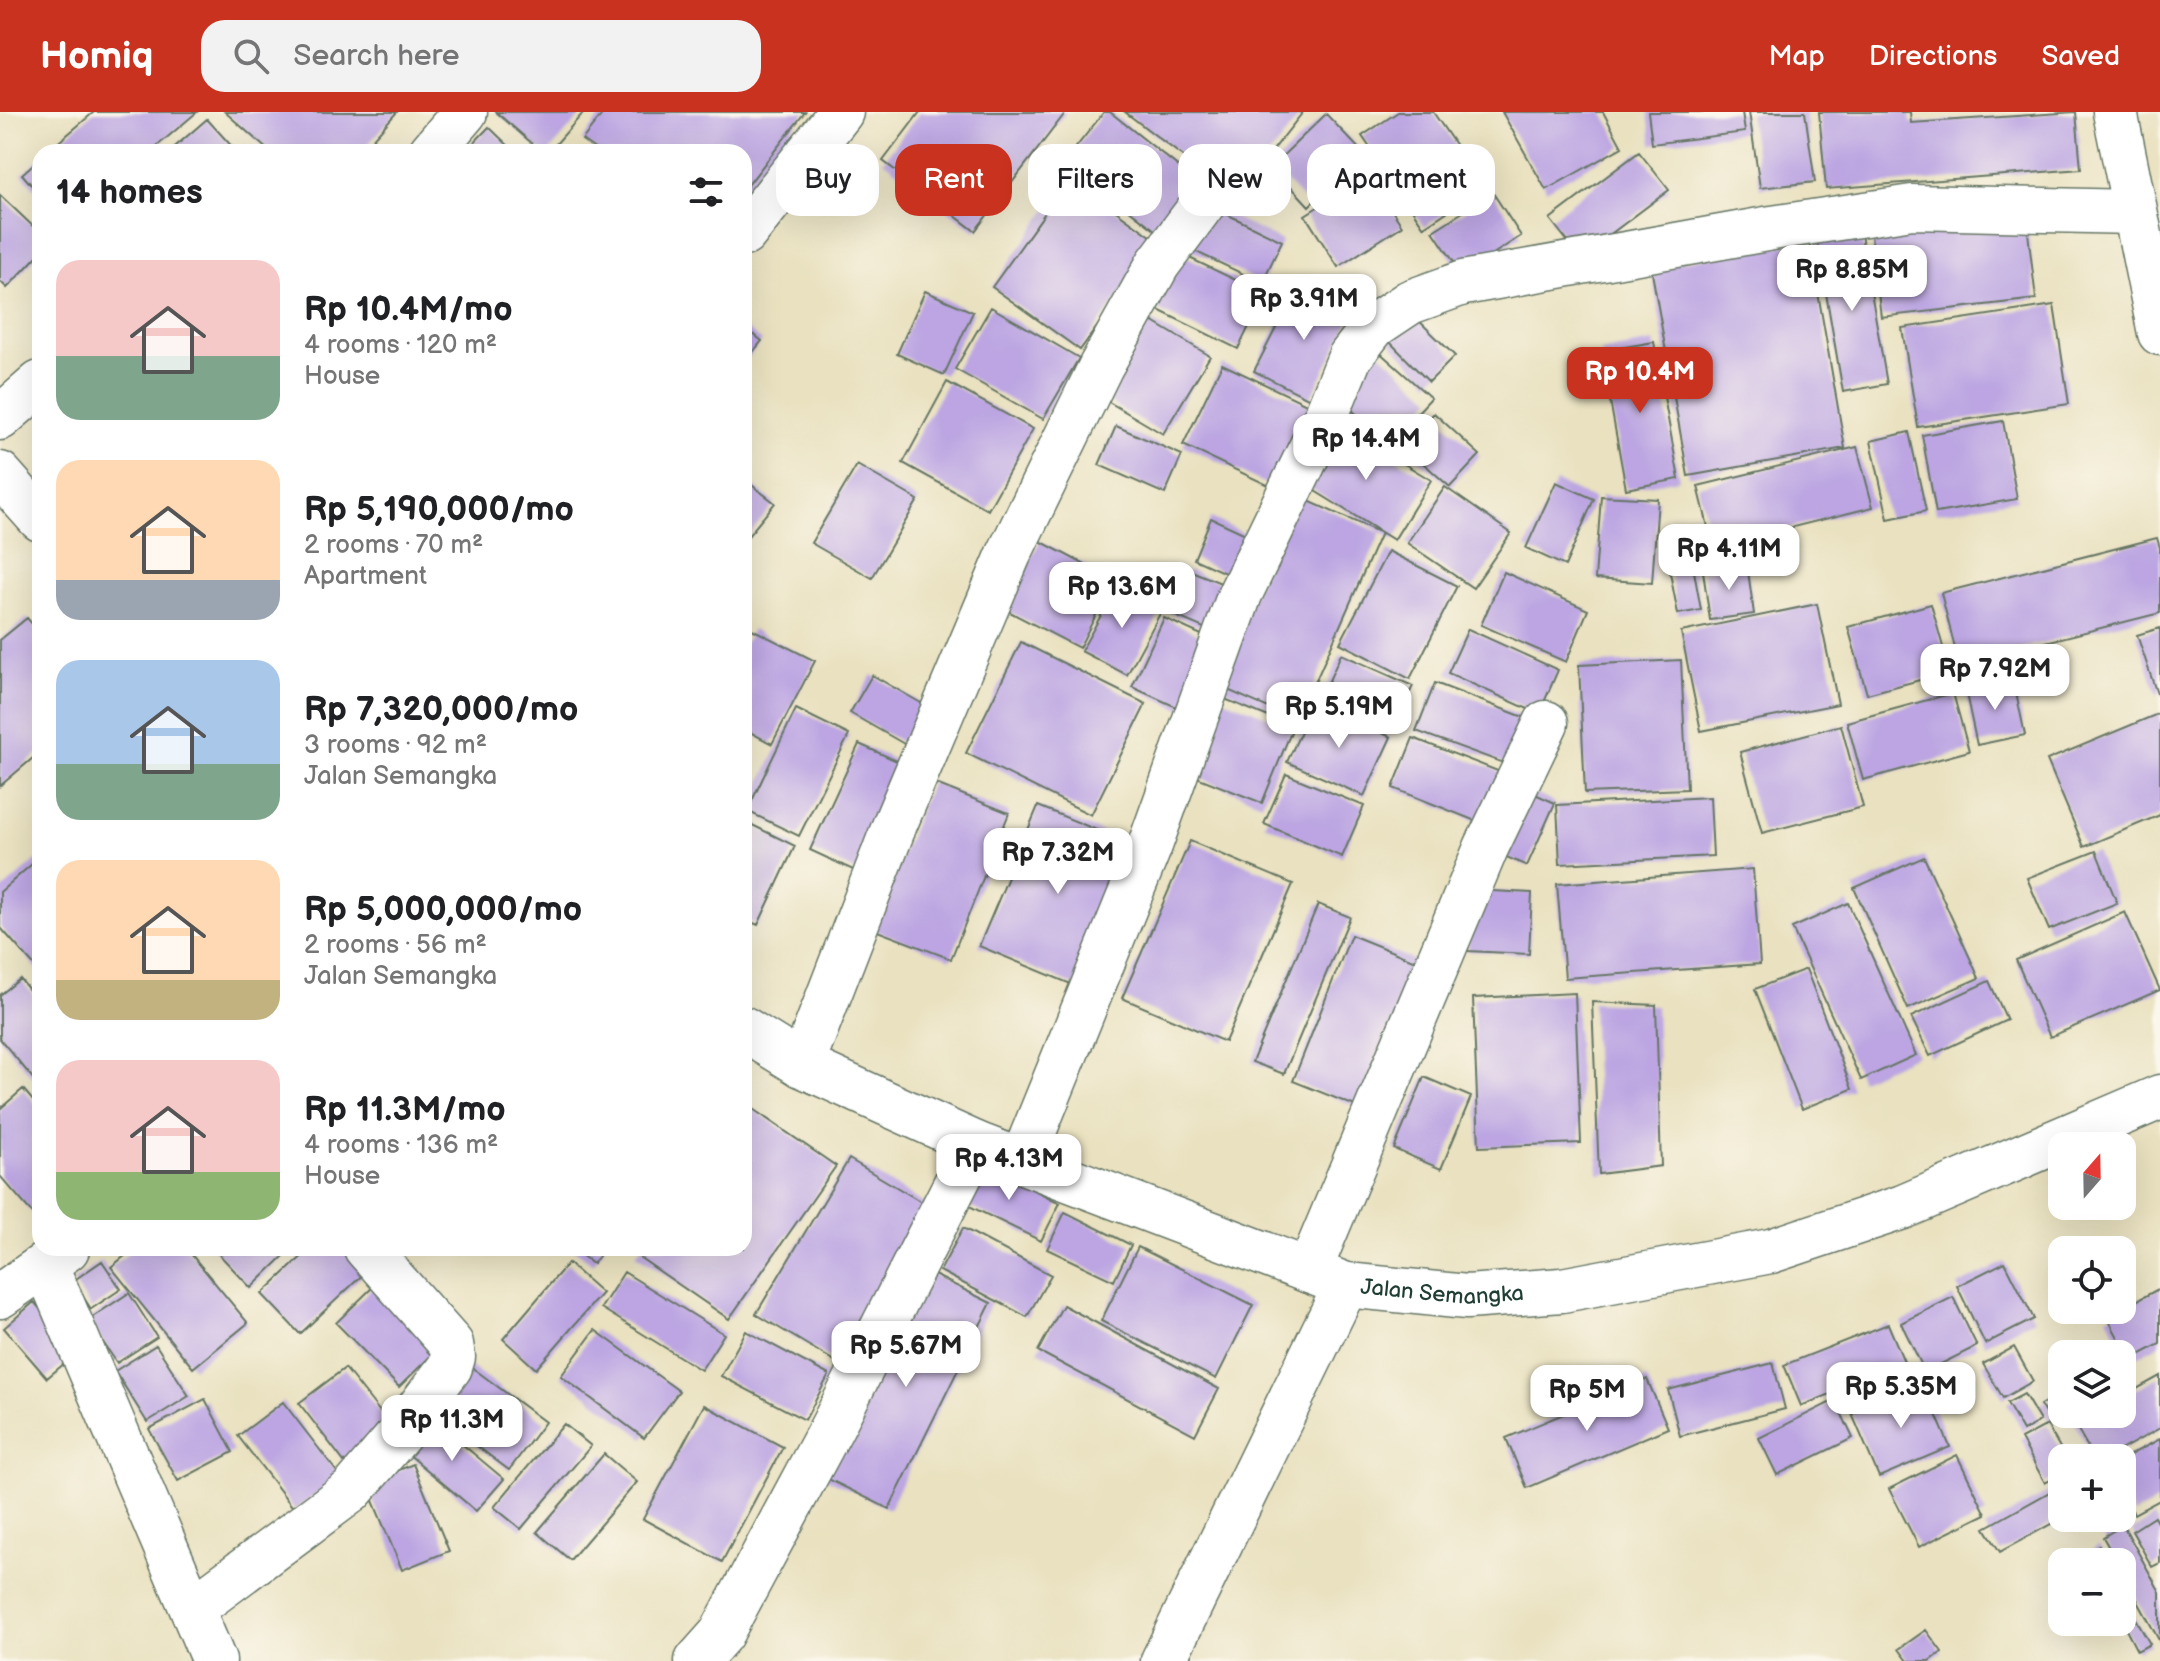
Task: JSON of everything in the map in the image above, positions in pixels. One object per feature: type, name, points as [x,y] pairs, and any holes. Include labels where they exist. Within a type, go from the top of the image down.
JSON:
[{"type":"street","points":[[438,144],[465,112]]},
{"type":"street","points":[[752,224],[841,112]]},
{"type":"street","points":[[2115,112],[2160,333]]},
{"type":"street","points":[[1022,1161],[1149,848],[1240,594],[1324,421],[1350,357],[1374,326],[1410,302],[1463,283],[1865,214],[1912,207],[2134,212]]},
{"type":"street","points":[[802,1065],[895,824],[1009,554],[1115,341],[1158,264],[1194,216]]},
{"type":"street","points":[[0,418],[32,390]]},
{"type":"street","points":[[0,474],[32,510]]},
{"type":"street","points":[[1163,1661],[1327,1278],[1486,848],[1546,723]]},
{"type":"street","name":"Jalan Semangka","points":[[752,1034],[802,1065],[976,1144],[1327,1278],[1467,1297],[1562,1290],[1771,1251],[1903,1207],[2160,1097]]},
{"type":"street","points":[[697,1661],[721,1634],[825,1441],[976,1144]]},
{"type":"street","points":[[192,1609],[351,1491],[399,1435],[450,1367],[453,1357],[451,1344],[373,1256]]},
{"type":"street","points":[[0,1296],[58,1257],[214,1661]]},
{"type":"building","points":[[94,112],[197,112],[159,144],[56,144]]},
{"type":"building","points":[[225,112],[397,112],[368,144],[261,144]]},
{"type":"building","points":[[496,112],[584,112],[556,144],[533,144]]},
{"type":"building","points":[[604,112],[805,112],[780,144],[776,144],[776,149],[752,180],[752,144],[588,144],[582,140]]},
{"type":"building","points":[[920,112],[1066,112],[1042,144],[1028,144],[1028,162],[1012,183],[1012,144],[896,144]]},
{"type":"building","points":[[1104,112],[1110,112],[1150,144],[1079,144]]},
{"type":"building","points":[[1125,112],[1303,112],[1278,144],[1178,144],[1178,153]]},
{"type":"building","points":[[1398,112],[1433,112],[1455,144],[1367,144],[1362,136]]},
{"type":"building","points":[[1502,112],[1603,112],[1622,147],[1546,190]]},
{"type":"building","points":[[1648,112],[1742,112],[1745,132],[1652,144]]},
{"type":"building","points":[[1749,112],[1805,112],[1815,182],[1760,188]]},
{"type":"building","points":[[1819,112],[1910,112],[1911,123],[2076,112],[2081,169],[1826,189]]},
{"type":"building","points":[[1326,114],[1354,144],[1307,144],[1307,204],[1291,187],[1291,148]]},
{"type":"building","points":[[207,119],[230,144],[178,144]]},
{"type":"building","points":[[489,127],[507,144],[473,144]]},
{"type":"building","points":[[895,145],[895,170],[883,161]]},
{"type":"building","points":[[1639,152],[1669,190],[1580,257],[1550,219]]},
{"type":"building","points":[[1162,154],[1178,166],[1178,212],[1160,234],[1137,216],[1162,216]]},
{"type":"building","points":[[32,165],[32,186],[22,174]]},
{"type":"building","points":[[0,195],[32,225],[32,261],[7,288],[0,281]]},
{"type":"building","points":[[1495,196],[1521,236],[1462,274],[1433,231],[1457,216],[1495,216]]},
{"type":"building","points":[[1305,215],[1396,216],[1402,226],[1338,267]]},
{"type":"building","points":[[955,216],[986,216],[975,231]]},
{"type":"building","points":[[1043,216],[1123,216],[1159,242],[1080,350],[992,287]]},
{"type":"building","points":[[1205,216],[1231,216],[1282,241],[1262,283],[1190,249]]},
{"type":"building","points":[[1417,216],[1440,216],[1424,227]]},
{"type":"building","points":[[2026,216],[2036,299],[1881,317],[1871,233]]},
{"type":"building","points":[[1861,234],[1887,384],[1843,392],[1817,241]]},
{"type":"building","points":[[1809,241],[1845,448],[1688,476],[1651,267]]},
{"type":"building","points":[[1179,253],[1265,294],[1238,349],[1154,308]]},
{"type":"building","points":[[1298,285],[1353,314],[1310,399],[1254,371]]},
{"type":"building","points":[[925,291],[973,312],[944,375],[897,354]]},
{"type":"building","points":[[2054,305],[2069,404],[1918,427],[1902,328]]},
{"type":"building","points":[[991,307],[1079,358],[1043,419],[955,369]]},
{"type":"building","points":[[1407,309],[1455,356],[1429,382],[1382,334]]},
{"type":"building","points":[[1145,317],[1210,356],[1163,434],[1097,395]]},
{"type":"building","points":[[752,333],[762,341],[752,353]]},
{"type":"building","points":[[1654,342],[1679,479],[1626,489],[1601,351]]},
{"type":"building","points":[[1377,350],[1431,398],[1389,443],[1336,396]]},
{"type":"building","points":[[1222,364],[1315,408],[1276,489],[1183,445]]},
{"type":"building","points":[[947,382],[1033,429],[988,510],[903,463]]},
{"type":"building","points":[[1434,413],[1480,455],[1450,487],[1404,446]]},
{"type":"building","points":[[2003,421],[2017,499],[1936,513],[1922,435]]},
{"type":"building","points":[[1338,424],[1431,480],[1394,540],[1302,483]]},
{"type":"building","points":[[1116,426],[1182,455],[1165,494],[1099,465]]},
{"type":"building","points":[[1909,432],[1926,511],[1888,519],[1871,441]]},
{"type":"building","points":[[1857,447],[1873,507],[1713,547],[1698,486]]},
{"type":"building","points":[[857,465],[918,500],[872,578],[811,543]]},
{"type":"building","points":[[1556,482],[1594,499],[1565,566],[1526,548]]},
{"type":"building","points":[[752,485],[775,503],[752,531]]},
{"type":"building","points":[[1445,487],[1511,533],[1473,588],[1407,543]]},
{"type":"building","points":[[1297,496],[1381,533],[1298,721],[1214,684]]},
{"type":"building","points":[[1601,496],[1658,499],[1652,583],[1595,579]]},
{"type":"building","points":[[1211,518],[1252,537],[1234,577],[1194,559]]},
{"type":"building","points":[[1688,538],[1701,610],[1678,614],[1664,542]]},
{"type":"building","points":[[2157,538],[2160,548],[2160,613],[1959,664],[1941,593]]},
{"type":"building","points":[[1040,541],[1114,580],[1079,648],[1004,609]]},
{"type":"building","points":[[1388,551],[1457,586],[1410,679],[1340,643]]},
{"type":"building","points":[[1747,564],[1754,614],[1710,620],[1703,571]]},
{"type":"building","points":[[1189,570],[1231,587],[1213,632],[1171,614]]},
{"type":"building","points":[[1504,572],[1588,610],[1566,662],[1481,625]]},
{"type":"building","points":[[1118,585],[1162,610],[1127,675],[1081,651]]},
{"type":"building","points":[[1817,604],[1838,704],[1701,731],[1681,632]]},
{"type":"building","points":[[1931,604],[1950,672],[1867,694],[1848,627]]},
{"type":"building","points":[[27,618],[32,624],[32,759],[0,786],[0,640]]},
{"type":"building","points":[[1164,618],[1217,642],[1185,711],[1132,687]]},
{"type":"building","points":[[2160,628],[2160,693],[2157,694],[2137,635]]},
{"type":"building","points":[[752,629],[815,661],[772,744],[752,733]]},
{"type":"building","points":[[1468,629],[1558,670],[1539,714],[1448,673]]},
{"type":"building","points":[[1021,642],[1146,704],[1091,815],[966,753]]},
{"type":"building","points":[[1341,654],[1413,686],[1392,730],[1321,698]]},
{"type":"building","points":[[1681,660],[1687,789],[1585,793],[1579,665]]},
{"type":"building","points":[[872,675],[928,707],[906,745],[850,713]]},
{"type":"building","points":[[2013,678],[2025,735],[1977,745],[1965,689]]},
{"type":"building","points":[[1435,683],[1534,721],[1517,768],[1416,731]]},
{"type":"building","points":[[1953,693],[1969,751],[1863,780],[1847,722]]},
{"type":"building","points":[[1215,695],[1293,727],[1262,803],[1184,772]]},
{"type":"building","points":[[1314,703],[1391,737],[1364,796],[1287,762]]},
{"type":"building","points":[[796,709],[849,735],[799,836],[752,813],[752,801]]},
{"type":"building","points":[[2160,713],[2160,815],[2084,847],[2047,760]]},
{"type":"building","points":[[1841,725],[1863,807],[1762,833],[1740,752]]},
{"type":"building","points":[[1413,738],[1503,773],[1483,824],[1393,788]]},
{"type":"building","points":[[859,744],[915,769],[866,876],[810,850]]},
{"type":"building","points":[[1286,774],[1364,806],[1342,857],[1264,824]]},
{"type":"building","points":[[931,782],[1009,813],[951,959],[872,929]]},
{"type":"building","points":[[1524,789],[1555,803],[1527,866],[1495,852]]},
{"type":"building","points":[[1710,797],[1713,856],[1560,864],[1557,805]]},
{"type":"building","points":[[1038,806],[1136,846],[1078,987],[979,946]]},
{"type":"building","points":[[752,825],[795,846],[758,925],[752,922]]},
{"type":"building","points":[[1190,841],[1293,884],[1225,1042],[1122,998]]},
{"type":"building","points":[[2096,851],[2117,903],[2049,930],[2027,878]]},
{"type":"building","points":[[1924,857],[1979,978],[1908,1009],[1854,888]]},
{"type":"building","points":[[32,864],[32,963],[0,927],[0,892]]},
{"type":"building","points":[[1753,869],[1760,964],[1565,978],[1557,884]]},
{"type":"building","points":[[1471,890],[1532,893],[1529,954],[1468,951]]},
{"type":"building","points":[[1848,903],[1916,1055],[1861,1080],[1792,928]]},
{"type":"building","points":[[1318,904],[1350,917],[1284,1074],[1252,1062]]},
{"type":"building","points":[[2125,912],[2160,990],[2050,1037],[2016,960]]},
{"type":"building","points":[[1351,935],[1423,964],[1365,1110],[1293,1081]]},
{"type":"building","points":[[1806,969],[1852,1089],[1802,1109],[1755,989]]},
{"type":"building","points":[[20,979],[32,993],[32,1077],[0,1039],[0,995]]},
{"type":"building","points":[[1989,981],[2007,1020],[1930,1056],[1911,1017]]},
{"type":"building","points":[[1575,993],[1581,1143],[1479,1147],[1473,998]]},
{"type":"building","points":[[1592,1002],[1656,1005],[1661,1166],[1599,1174]]},
{"type":"building","points":[[1424,1077],[1471,1097],[1441,1169],[1394,1149]]},
{"type":"building","points":[[23,1089],[32,1100],[32,1213],[0,1176],[0,1109]]},
{"type":"building","points":[[752,1108],[836,1166],[729,1319],[637,1256],[752,1256]]},
{"type":"building","points":[[849,1159],[930,1207],[836,1362],[756,1314]]},
{"type":"building","points":[[978,1162],[1060,1203],[1041,1241],[959,1201]]},
{"type":"building","points":[[1065,1212],[1131,1245],[1114,1281],[1047,1249]]},
{"type":"building","points":[[963,1228],[1051,1275],[1027,1317],[940,1271]]},
{"type":"building","points":[[1138,1247],[1253,1305],[1216,1379],[1101,1321]]},
{"type":"building","points":[[125,1256],[193,1256],[248,1323],[193,1368],[111,1267]]},
{"type":"building","points":[[221,1256],[284,1256],[251,1288]]},
{"type":"building","points":[[302,1256],[363,1256],[372,1266],[300,1334],[262,1294]]},
{"type":"building","points":[[582,1256],[599,1256],[593,1264]]},
{"type":"building","points":[[102,1261],[121,1289],[91,1309],[73,1281]]},
{"type":"building","points":[[2005,1262],[2034,1319],[1985,1344],[1957,1286]]},
{"type":"building","points":[[568,1263],[602,1293],[536,1369],[503,1339]]},
{"type":"building","points":[[922,1269],[991,1303],[889,1509],[820,1475]]},
{"type":"building","points":[[624,1272],[724,1334],[701,1370],[601,1308]]},
{"type":"building","points":[[381,1279],[445,1342],[399,1387],[336,1323]]},
{"type":"building","points":[[2160,1288],[2160,1344],[2136,1357],[2136,1340],[2119,1340],[2111,1324],[2136,1324],[2136,1301]]},
{"type":"building","points":[[129,1293],[157,1337],[117,1363],[88,1320]]},
{"type":"building","points":[[1953,1297],[1977,1346],[1925,1372],[1901,1323]]},
{"type":"building","points":[[34,1302],[78,1352],[47,1378],[4,1328]]},
{"type":"building","points":[[1063,1305],[1219,1389],[1195,1435],[1038,1351]]},
{"type":"building","points":[[1888,1324],[1905,1364],[1801,1406],[1784,1365]]},
{"type":"building","points":[[595,1330],[679,1391],[644,1438],[561,1376]]},
{"type":"building","points":[[746,1331],[829,1375],[805,1420],[721,1376]]},
{"type":"building","points":[[156,1345],[189,1396],[147,1422],[115,1371]]},
{"type":"building","points":[[2014,1347],[2033,1381],[2003,1398],[1983,1364]]},
{"type":"building","points":[[1773,1363],[1785,1409],[1680,1436],[1668,1390]]},
{"type":"building","points":[[470,1366],[545,1422],[509,1470],[434,1414]]},
{"type":"building","points":[[345,1368],[392,1427],[345,1463],[299,1403]]},
{"type":"building","points":[[2160,1376],[2160,1428],[2131,1444],[2086,1444],[2077,1428],[2136,1428],[2136,1389]]},
{"type":"building","points":[[1647,1379],[1668,1428],[1527,1488],[1506,1438]]},
{"type":"building","points":[[1923,1384],[1950,1447],[1879,1477],[1852,1414]]},
{"type":"building","points":[[2024,1394],[2040,1421],[2023,1431],[2007,1403]]},
{"type":"building","points":[[205,1399],[233,1452],[178,1481],[149,1429]]},
{"type":"building","points":[[1835,1400],[1853,1438],[1777,1475],[1759,1438]]},
{"type":"building","points":[[2048,1400],[2048,1418],[2040,1405]]},
{"type":"building","points":[[283,1402],[340,1476],[295,1510],[238,1436]]},
{"type":"building","points":[[704,1405],[783,1447],[722,1562],[643,1519]]},
{"type":"building","points":[[426,1414],[504,1479],[476,1511],[400,1447]]},
{"type":"building","points":[[564,1424],[591,1446],[521,1529],[494,1507]]},
{"type":"building","points":[[2047,1425],[2058,1444],[2048,1444],[2048,1481],[2045,1483],[2021,1439]]},
{"type":"building","points":[[2160,1439],[2160,1500],[2136,1513],[2136,1452]]},
{"type":"building","points":[[604,1454],[637,1482],[570,1560],[537,1532]]},
{"type":"building","points":[[1957,1455],[1986,1514],[1919,1547],[1889,1489]]},
{"type":"building","points":[[413,1464],[449,1551],[402,1570],[366,1484]]},
{"type":"building","points":[[2048,1493],[2048,1526],[2000,1552],[1985,1528]]},
{"type":"building","points":[[2154,1517],[2160,1528],[2160,1563],[2152,1567],[2133,1532],[2136,1532],[2136,1528]]},
{"type":"building","points":[[2111,1532],[2127,1532],[2136,1548],[2109,1548],[2103,1537]]},
{"type":"building","points":[[2136,1549],[2160,1592],[2160,1642],[2136,1598]]},
{"type":"building","points":[[2136,1620],[2150,1644],[2137,1651],[2129,1636],[2136,1636]]},
{"type":"building","points":[[1926,1630],[1942,1652],[1930,1661],[1908,1661],[1899,1649]]}]
